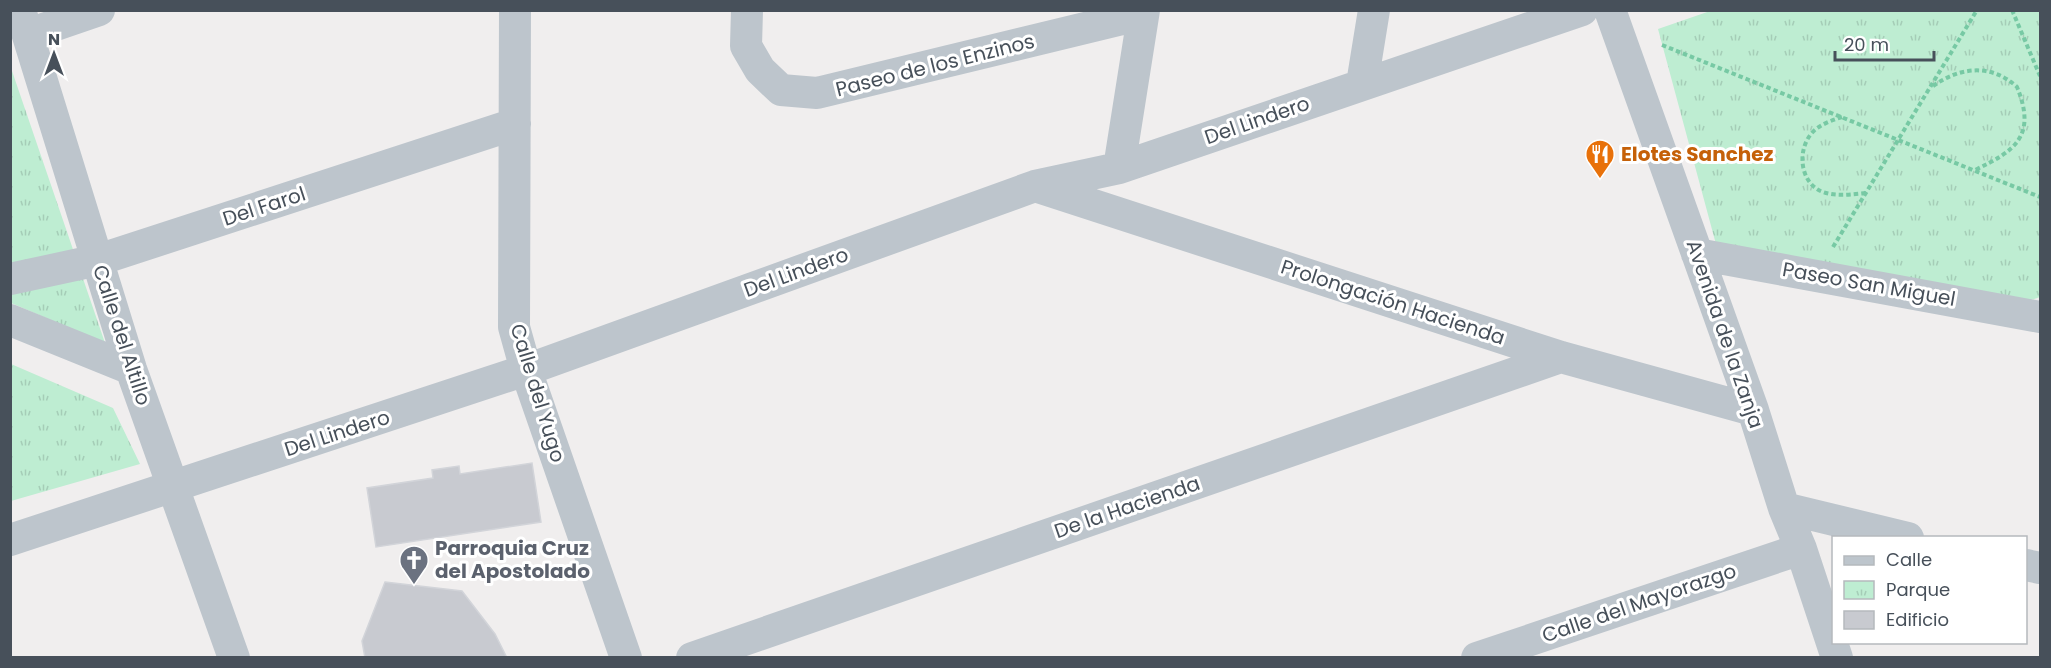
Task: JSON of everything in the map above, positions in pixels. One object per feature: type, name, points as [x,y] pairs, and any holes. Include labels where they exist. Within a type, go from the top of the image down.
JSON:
[{"type":"street","points":[[24,22],[99,10]]},
{"type":"street","name":"Calle del Yugo","points":[[515,10],[514,327],[526,370],[626,657]]},
{"type":"street","name":"Paseo de los Enzinos","points":[[747,10],[746,46],[760,70],[781,90],[817,93],[1143,12]]},
{"type":"street","points":[[1362,84],[1374,10]]},
{"type":"street","name":"Del Lindero","points":[[10,540],[526,370],[1035,186],[1119,168],[1582,10]]},
{"type":"street","name":"Avenida de la Zanja","points":[[1610,10],[1753,410],[1784,508],[1802,549],[1832,642]]},
{"type":"street","points":[[1119,168],[1143,12]]},
{"type":"street","name":"Calle del Altillo","points":[[24,22],[131,369],[175,486],[234,657]]},
{"type":"street","name":"Del Farol","points":[[10,279],[98,260],[515,124]]},
{"type":"street","name":"Prolongación Hacienda","points":[[1035,186],[1561,357],[1753,410]]},
{"type":"street","name":"Paseo San Miguel","points":[[1697,254],[2034,311]]},
{"type":"street","points":[[10,320],[131,369]]},
{"type":"street","name":"De la Hacienda","points":[[692,657],[1561,357]]},
{"type":"street","points":[[1784,508],[1904,536]]},
{"type":"street","name":"Calle del Mayorazgo","points":[[1477,657],[1802,549]]},
{"type":"path","points":[[1831,250],[1977,10]]},
{"type":"path","points":[[2012,10],[2040,76]]},
{"type":"path","points":[[1662,45],[2040,197]]},
{"type":"path","points":[[1930,88],[1960,70],[1994,72],[2017,87],[2023,109],[2022,131],[2018,143],[2007,155],[1974,170]]},
{"type":"path","points":[[1843,117],[1814,130],[1803,151],[1803,168],[1814,188],[1825,193],[1866,193]]},
{"type":"green space","points":[[1713,10],[2040,11],[2040,297],[2014,306],[1717,248],[1658,29]]},
{"type":"green space","points":[[11,68],[105,343],[11,303]]},
{"type":"green space","points":[[11,364],[113,408],[140,464],[11,501]]},
{"type":"building","points":[[532,463],[541,522],[376,547],[367,488],[433,478],[432,470],[459,466],[460,474]]},
{"type":"building","points":[[385,582],[462,591],[495,634],[507,658],[365,658],[362,641]]},
{"type":"place","name":"Elotes Sanchez","points":[[1600,180]]},
{"type":"place","name":"Parroquia Cruz del Apostolado","points":[[414,586]]}]
